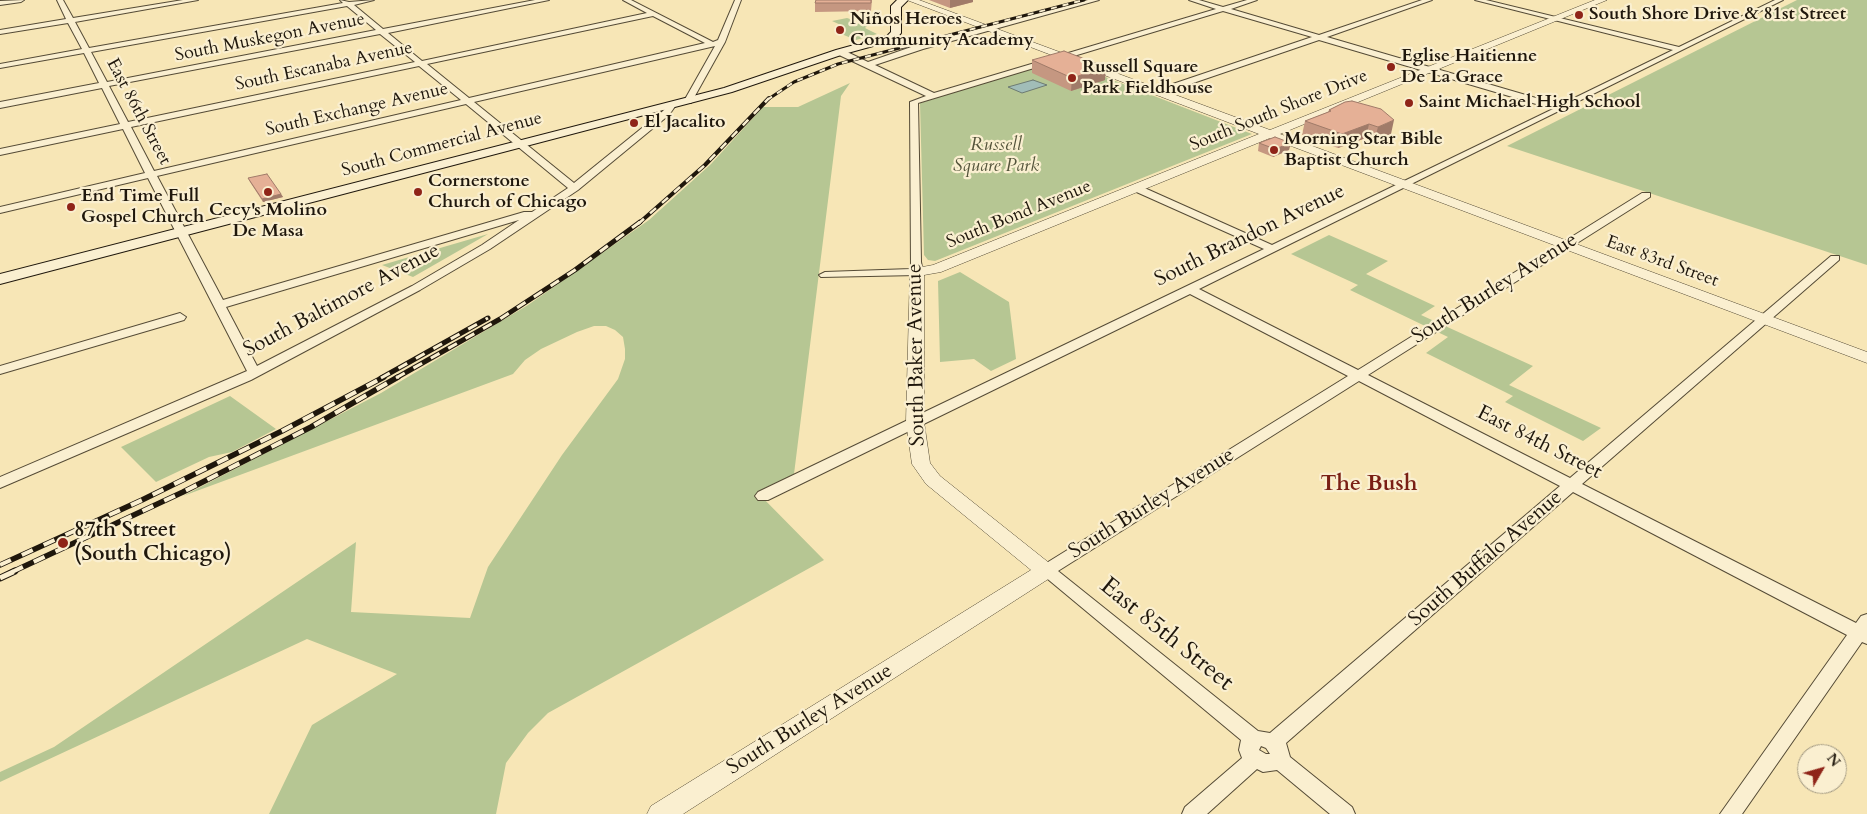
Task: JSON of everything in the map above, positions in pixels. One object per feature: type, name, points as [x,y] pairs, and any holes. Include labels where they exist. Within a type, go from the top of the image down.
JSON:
[{"type":"main road","name":"South Commercial Avenue","points":[[0,280],[741,86],[840,52],[892,38],[896,33],[896,6],[903,0]]},
{"type":"street","points":[[0,3],[20,0]]},
{"type":"street","name":"East 86th Street","points":[[60,0],[219,305],[250,375]]},
{"type":"street","points":[[0,32],[195,0]]},
{"type":"street","points":[[0,66],[345,2],[371,0]]},
{"type":"street","name":"South Muskegon Avenue","points":[[0,105],[546,0]]},
{"type":"street","points":[[626,0],[716,43]]},
{"type":"street","points":[[688,101],[738,0]]},
{"type":"street","name":"East 83rd Street","points":[[911,0],[1867,358]]},
{"type":"street","points":[[868,66],[906,51],[1096,0]]},
{"type":"street","points":[[1192,0],[1560,108]]},
{"type":"street","points":[[840,52],[933,96],[1254,0]]},
{"type":"street","points":[[1158,92],[1429,0]]},
{"type":"street","points":[[1478,0],[1680,49]]},
{"type":"street","name":"South South Shore Drive","points":[[1136,188],[1603,0]]},
{"type":"street","points":[[1760,0],[1777,1]]},
{"type":"street","name":"South Brandon Avenue","points":[[763,496],[1273,249],[1777,1]]},
{"type":"street","points":[[345,2],[574,188]]},
{"type":"street","name":"South Escanaba Avenue","points":[[0,152],[654,14]]},
{"type":"street","name":"South Exchange Avenue","points":[[0,210],[716,43]]},
{"type":"street","name":"South Baker Avenue","points":[[933,96],[914,102],[915,262],[917,272],[915,422],[918,456],[921,464],[933,480],[1046,570]]},
{"type":"street","name":"South Baltimore Avenue","points":[[0,483],[250,375],[416,288],[543,210],[574,188],[666,113],[672,105]]},
{"type":"street","points":[[1136,188],[1273,249]]},
{"type":"street","name":"South Bond Avenue","points":[[825,275],[917,272],[936,269],[1136,188]]},
{"type":"street","name":"South Burley Avenue","points":[[660,814],[1646,195]]},
{"type":"street","points":[[219,305],[543,210]]},
{"type":"street","name":"South Buffalo Avenue","points":[[1276,751],[1572,485],[1835,258]]},
{"type":"street","name":"East 84th Street","points":[[1190,289],[1572,485],[1864,630]]},
{"type":"street","points":[[0,370],[180,317]]},
{"type":"street","name":"East 85th Street","points":[[1046,570],[1254,749]]},
{"type":"street","points":[[1730,814],[1864,630]]},
{"type":"street","points":[[1192,814],[1254,749],[1261,738],[1345,814]]},
{"type":"green space","points":[[1797,0],[1867,0],[1867,265],[1507,146]]},
{"type":"green space","points":[[847,18],[853,20],[851,22],[854,24],[869,24],[865,28],[877,34],[856,40],[834,31],[843,26],[832,21]]},
{"type":"green space","name":"Russell Square Park","points":[[1057,61],[1064,61],[1252,134],[935,261],[928,260],[924,255],[920,103]]},
{"type":"green space","points":[[850,83],[841,96],[794,474],[757,492],[824,560],[548,713],[528,733],[506,763],[496,814],[269,814],[312,725],[397,674],[307,639],[0,782],[0,772],[54,747],[356,542],[351,612],[470,618],[488,567],[562,455],[618,379],[625,359],[625,349],[623,337],[615,330],[606,326],[594,326],[577,332],[541,349],[525,360],[513,374],[183,496],[381,393],[528,305],[649,220],[711,164],[763,107],[798,107]]},
{"type":"green space","points":[[488,234],[413,277],[382,265]]},
{"type":"green space","points":[[1329,235],[1388,261],[1366,274],[1435,306],[1421,315],[1533,366],[1509,385],[1601,428],[1583,441],[1505,402],[1513,396],[1426,353],[1448,337],[1350,290],[1358,285],[1291,254]]},
{"type":"green space","points":[[960,272],[1009,302],[1016,359],[991,371],[974,359],[940,362],[938,281]]},
{"type":"green space","points":[[230,396],[276,429],[232,452],[209,457],[156,482],[121,447]]},
{"type":"water","points":[[1033,80],[1047,85],[1022,93],[1008,87]]},
{"type":"building","points":[[816,0],[871,0],[871,3],[815,3]]},
{"type":"building","points":[[1064,51],[1106,67],[1072,78],[1032,60]]},
{"type":"building","points":[[1352,101],[1381,109],[1394,120],[1378,127],[1369,124],[1342,134],[1305,121],[1331,111],[1329,110],[1345,102]]},
{"type":"building","points":[[1275,137],[1291,143],[1275,149],[1259,143]]},
{"type":"building","name":"Cecy's Molino De Masa","points":[[267,174],[281,194],[262,199],[248,178]]},
{"type":"railway","points":[[767,100],[794,82],[838,64],[1084,0]]},
{"type":"railway","points":[[638,224],[705,165],[767,100]]},
{"type":"railway","points":[[396,378],[500,319],[575,270],[640,222]]},
{"type":"railway","points":[[381,378],[488,318]]},
{"type":"railway","points":[[0,565],[142,500],[282,431],[384,377]]},
{"type":"railway","points":[[12,572],[183,492],[311,427],[398,377]]},
{"type":"railway","points":[[0,578],[15,571]]},
{"type":"place","name":"South Shore Drive & 81st Street","points":[[1579,15]]},
{"type":"place","name":"Niños Heroes Community Academy","points":[[840,30]]},
{"type":"place","name":"Eglise Haitienne De La Grace","points":[[1391,67]]},
{"type":"place","name":"Russell Square Park Fieldhouse","points":[[1072,78]]},
{"type":"place","name":"Saint Michael High School","points":[[1409,103]]},
{"type":"place","name":"El Jacalito","points":[[634,123]]},
{"type":"place","name":"Morning Star Bible Baptist Church","points":[[1274,150]]},
{"type":"place","name":"Cecy's Molino De Masa","points":[[268,192]]},
{"type":"place","name":"Cornerstone Church of Chicago","points":[[418,192]]},
{"type":"place","name":"End Time Full Gospel Church","points":[[71,207]]},
{"type":"place","name":"87th Street (South Chicago)","points":[[63,543]]},
{"type":"district","name":"The Bush","points":[[1369,485]]}]
